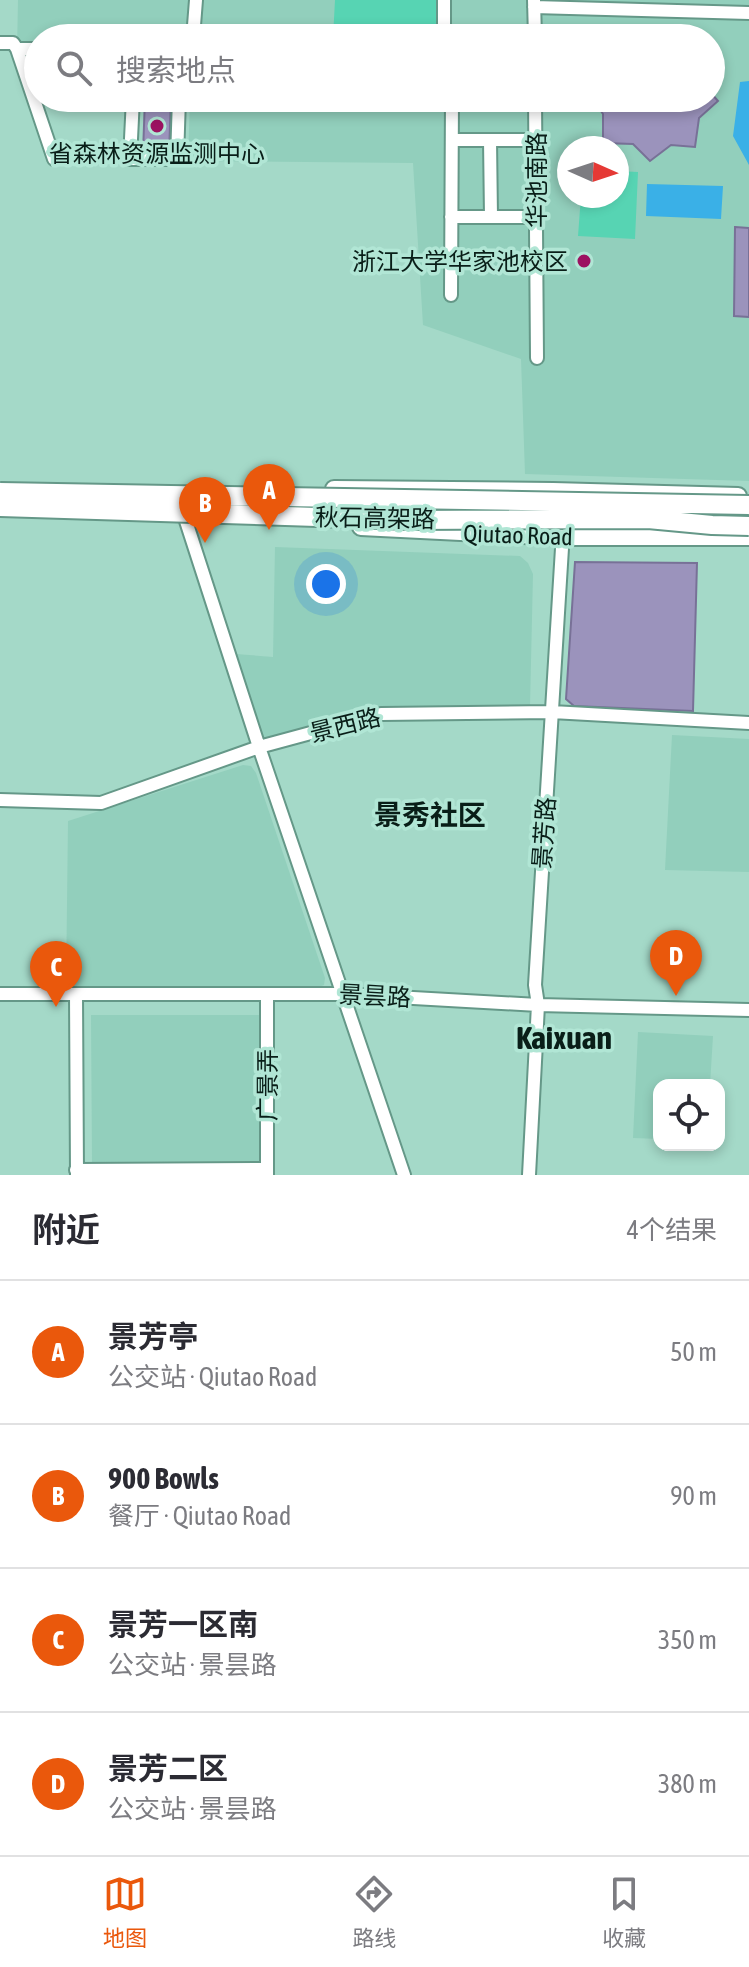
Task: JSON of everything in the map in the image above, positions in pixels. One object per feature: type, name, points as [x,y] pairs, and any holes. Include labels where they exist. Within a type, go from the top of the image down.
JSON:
[{"type":"highway","name":"秋石高架路","points":[[0,487],[117,494],[749,505]]},
{"type":"highway","name":"秋石高架路","points":[[0,507],[410,520],[648,519],[749,526]]},
{"type":"main road","name":"Qiutao Road","points":[[0,487],[565,491],[749,496]]},
{"type":"main road","name":"Qiutao Road","points":[[0,514],[185,518],[563,537],[749,537]]},
{"type":"street","points":[[193,24],[196,0]]},
{"type":"street","points":[[444,0],[444,24]]},
{"type":"street","points":[[535,24],[534,4],[749,13]]},
{"type":"street","points":[[0,43],[13,43],[24,64]]},
{"type":"street","points":[[17,49],[24,49]]},
{"type":"street","points":[[41,112],[54,159]]},
{"type":"street","points":[[132,112],[130,159],[177,159],[179,112]]},
{"type":"street","points":[[451,295],[452,112]]},
{"type":"street","name":"华池南路","points":[[535,112],[537,358]]},
{"type":"street","points":[[452,140],[535,140]]},
{"type":"street","points":[[490,140],[491,217]]},
{"type":"street","points":[[451,217],[536,217]]},
{"type":"street","name":"景芳路","points":[[529,1175],[538,1005],[535,985],[565,491]]},
{"type":"street","points":[[185,518],[404,1175]]},
{"type":"street","name":"景西路","points":[[0,800],[101,803],[259,747],[381,714],[552,712],[749,723]]},
{"type":"street","name":"景昙路","points":[[0,994],[343,994],[538,1005],[749,1010]]},
{"type":"street","points":[[76,994],[76,1172],[267,1172]]},
{"type":"street","name":"广景弄","points":[[267,994],[267,1172]]},
{"type":"shaded area","name":"浙江大学华家池校区","points":[[18,0],[749,0],[749,481],[525,474],[521,359],[423,325],[413,163],[188,161],[190,112],[725,112],[725,24],[24,24],[24,77],[20,77],[17,49]]},
{"type":"shaded area","points":[[275,547],[520,556],[533,574],[530,706],[383,708],[262,740],[236,654],[273,657]]},
{"type":"shaded area","points":[[672,735],[749,739],[749,872],[665,870]]},
{"type":"shaded area","points":[[243,765],[251,766],[256,773],[325,978],[324,985],[316,988],[66,986],[68,821]]},
{"type":"shaded area","points":[[91,1015],[259,1015],[259,1161],[92,1162]]},
{"type":"shaded area","points":[[638,1032],[713,1036],[710,1079],[653,1079],[653,1139],[633,1138]]},
{"type":"green space","points":[[335,0],[444,0],[444,24],[334,24]]},
{"type":"green space","points":[[629,172],[638,172],[635,239],[578,236],[580,208],[629,208]]},
{"type":"water","points":[[749,81],[749,165],[733,136],[740,82]]},
{"type":"water","points":[[647,184],[723,186],[721,219],[646,216]]},
{"type":"building","name":"省森林资源监测中心","points":[[144,112],[170,112],[169,154],[143,153]]},
{"type":"building","points":[[602,112],[706,112],[699,118],[695,147],[671,145],[650,161],[633,144],[629,144],[629,136],[603,136]]},
{"type":"building","points":[[735,227],[749,228],[749,317],[734,316]]},
{"type":"building","points":[[575,562],[697,563],[693,711],[574,706],[566,699]]},
{"type":"place","name":"省森林资源监测中心","points":[[157,126]]},
{"type":"place","name":"浙江大学华家池校区","points":[[584,261]]},
{"type":"place","name":"景芳亭","points":[[269,530]]},
{"type":"place","name":"900 Bowls","points":[[205,543]]},
{"type":"place","name":"景芳二区","points":[[676,996]]},
{"type":"place","name":"景芳一区南","points":[[56,1007]]},
{"type":"district","name":"景秀社区","points":[[430,815]]},
{"type":"district","name":"Kaixuan","points":[[564,1037]]}]
